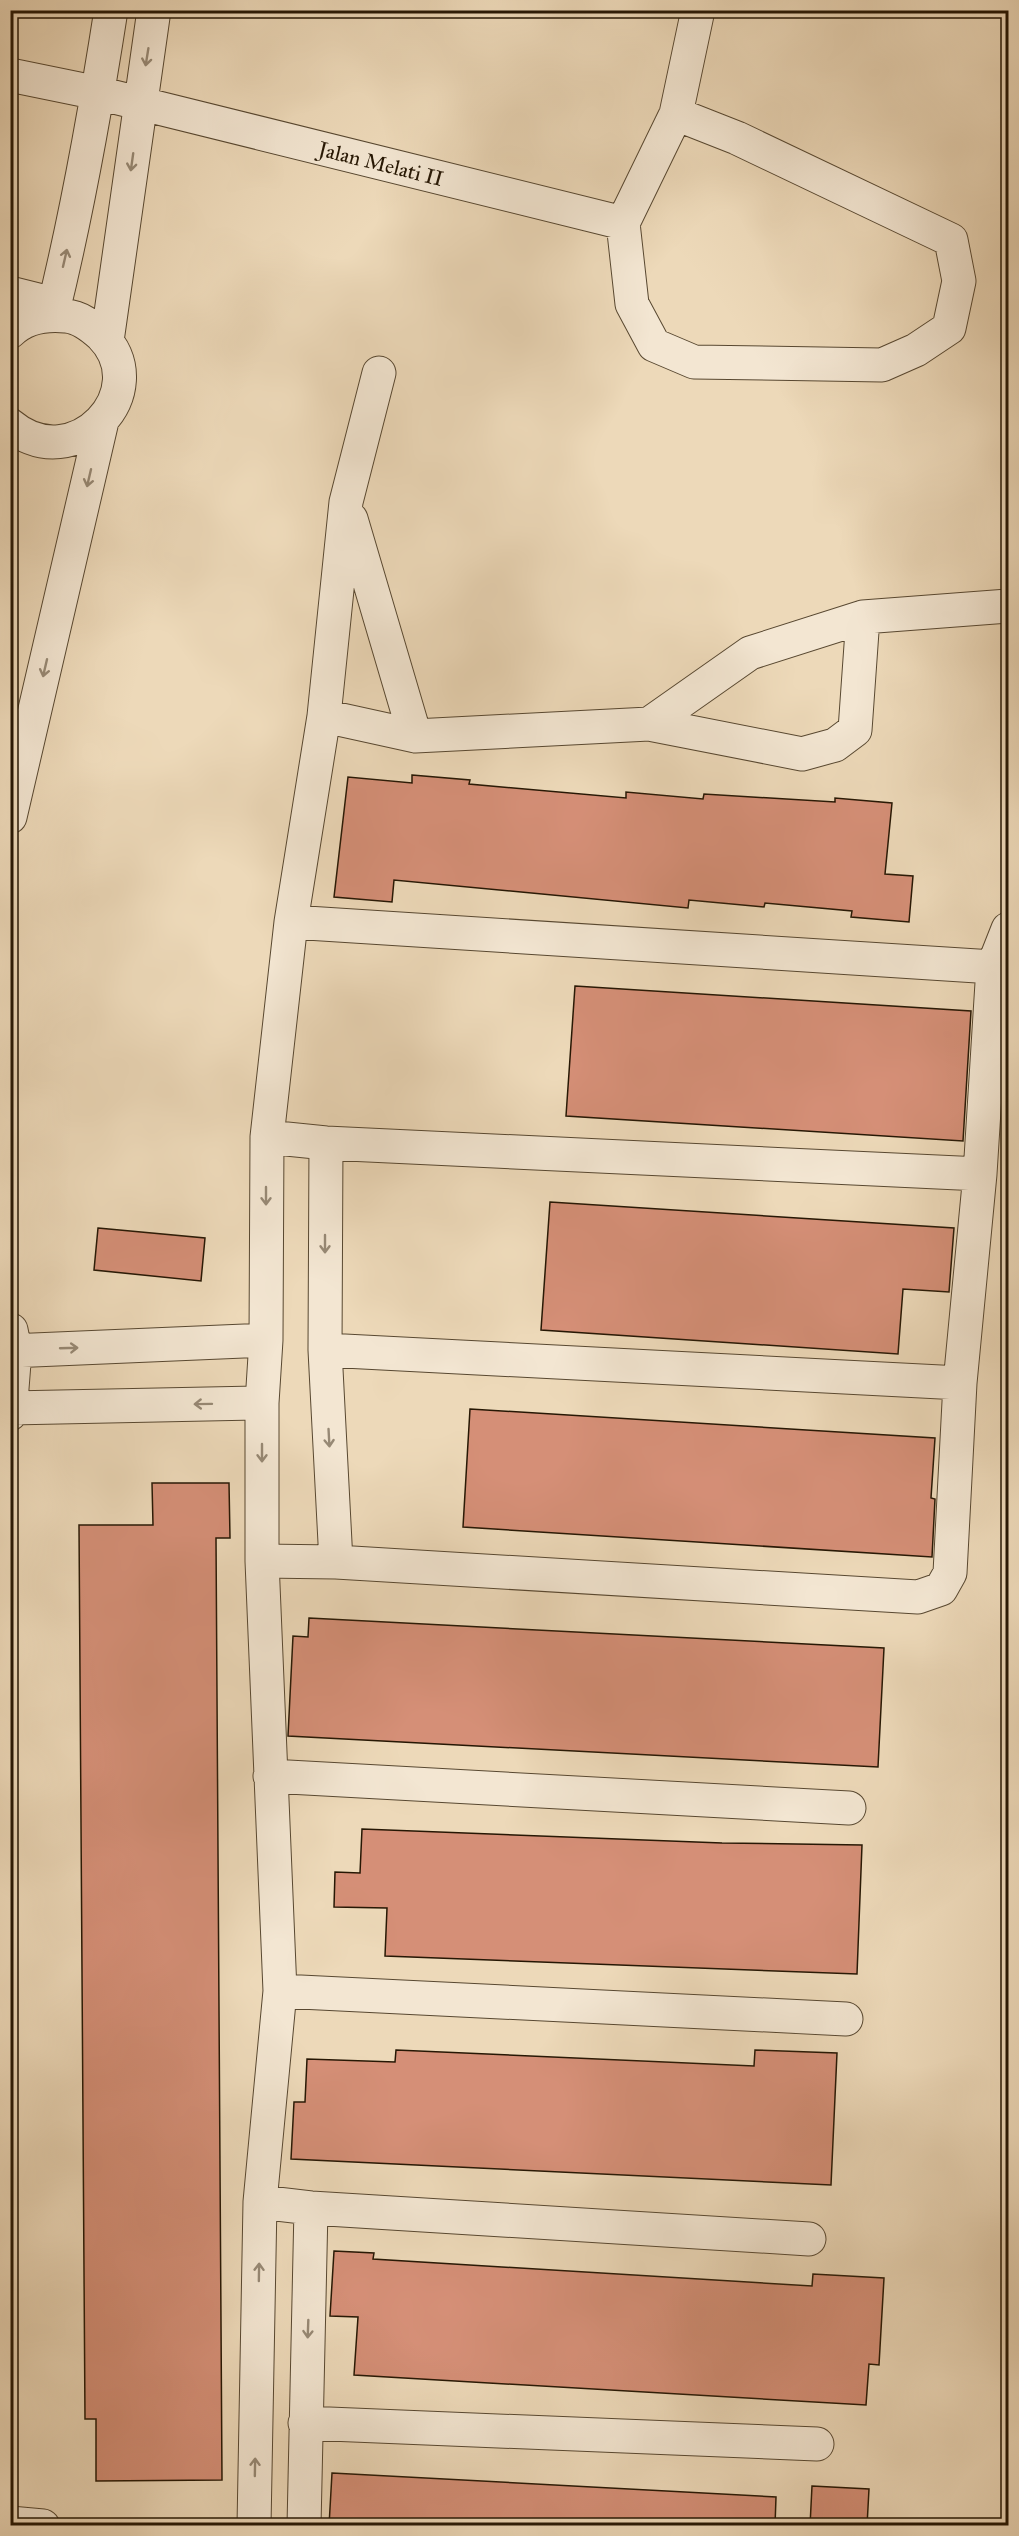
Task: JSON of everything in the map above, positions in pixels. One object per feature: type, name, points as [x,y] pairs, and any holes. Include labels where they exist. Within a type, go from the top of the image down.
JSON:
[{"type":"street","points":[[53,310],[98,93],[111,10]]},
{"type":"street","points":[[107,341],[154,10]]},
{"type":"street","points":[[676,114],[737,138],[951,240],[959,281],[949,328],[916,350],[882,366],[694,362],[654,345],[632,304],[623,223],[676,114],[698,10]]},
{"type":"street","name":"Jalan Melati II","points":[[10,75],[98,93],[623,223]]},
{"type":"street","points":[[10,293],[92,326],[107,341],[116,361],[118,383],[114,403],[102,421],[85,435],[64,442],[42,442],[21,434],[10,425]]},
{"type":"street","points":[[10,332],[32,318],[53,310]]},
{"type":"street","points":[[254,2526],[260,2202],[280,1991],[262,1561],[262,1403],[266,1340],[267,1137],[291,922],[324,716],[346,502],[379,373]]},
{"type":"street","points":[[10,817],[102,421]]},
{"type":"street","points":[[346,502],[415,736]]},
{"type":"street","points":[[649,724],[750,653],[863,617],[1008,606]]},
{"type":"street","points":[[324,716],[415,736],[649,724],[802,754],[835,745],[855,730],[863,617]]},
{"type":"street","points":[[291,922],[993,967]]},
{"type":"street","points":[[262,1561],[336,1562],[918,1597],[940,1589],[950,1573],[960,1383],[980,1174],[993,967],[1008,929]]},
{"type":"street","points":[[267,1137],[326,1143],[980,1174]]},
{"type":"street","points":[[326,1143],[325,1350],[336,1562]]},
{"type":"street","points":[[262,1403],[11,1410],[12,1344],[266,1340]]},
{"type":"street","points":[[325,1350],[960,1383]]},
{"type":"street","points":[[270,1776],[849,1808]]},
{"type":"street","points":[[280,1991],[846,2019]]},
{"type":"street","points":[[260,2202],[311,2208],[809,2239]]},
{"type":"street","points":[[304,2526],[311,2208]]},
{"type":"street","points":[[305,2423],[817,2445]]},
{"type":"street","points":[[10,2523],[43,2526]]},
{"type":"building","points":[[412,775],[470,780],[469,784],[626,798],[626,792],[703,799],[704,794],[835,802],[835,798],[892,803],[885,874],[913,876],[909,922],[851,917],[852,911],[765,903],[764,907],[689,900],[688,908],[394,880],[392,902],[334,897],[348,777],[412,783]]},
{"type":"building","points":[[575,986],[971,1011],[963,1141],[566,1116]]},
{"type":"building","points":[[550,1202],[954,1228],[949,1292],[903,1289],[898,1354],[541,1330]]},
{"type":"building","points":[[98,1228],[205,1238],[201,1281],[94,1270]]},
{"type":"building","points":[[470,1409],[935,1438],[931,1498],[935,1499],[932,1557],[463,1527]]},
{"type":"building","points":[[152,1483],[229,1483],[230,1538],[216,1538],[222,2480],[96,2481],[96,2419],[85,2419],[79,1525],[153,1525]]},
{"type":"building","points":[[309,1618],[884,1648],[878,1767],[288,1736],[293,1636],[308,1637]]},
{"type":"building","points":[[362,1829],[722,1843],[862,1845],[857,1974],[385,1956],[387,1908],[334,1907],[335,1872],[360,1873]]},
{"type":"building","points":[[396,2050],[754,2066],[755,2050],[837,2053],[831,2185],[291,2159],[294,2102],[305,2102],[307,2059],[395,2062]]},
{"type":"building","points":[[334,2251],[374,2253],[373,2259],[812,2286],[813,2274],[884,2278],[879,2365],[869,2364],[866,2405],[354,2375],[358,2317],[330,2316]]},
{"type":"building","points":[[332,2473],[776,2497],[775,2526],[329,2526]]},
{"type":"building","points":[[812,2486],[869,2489],[867,2526],[810,2526]]}]
